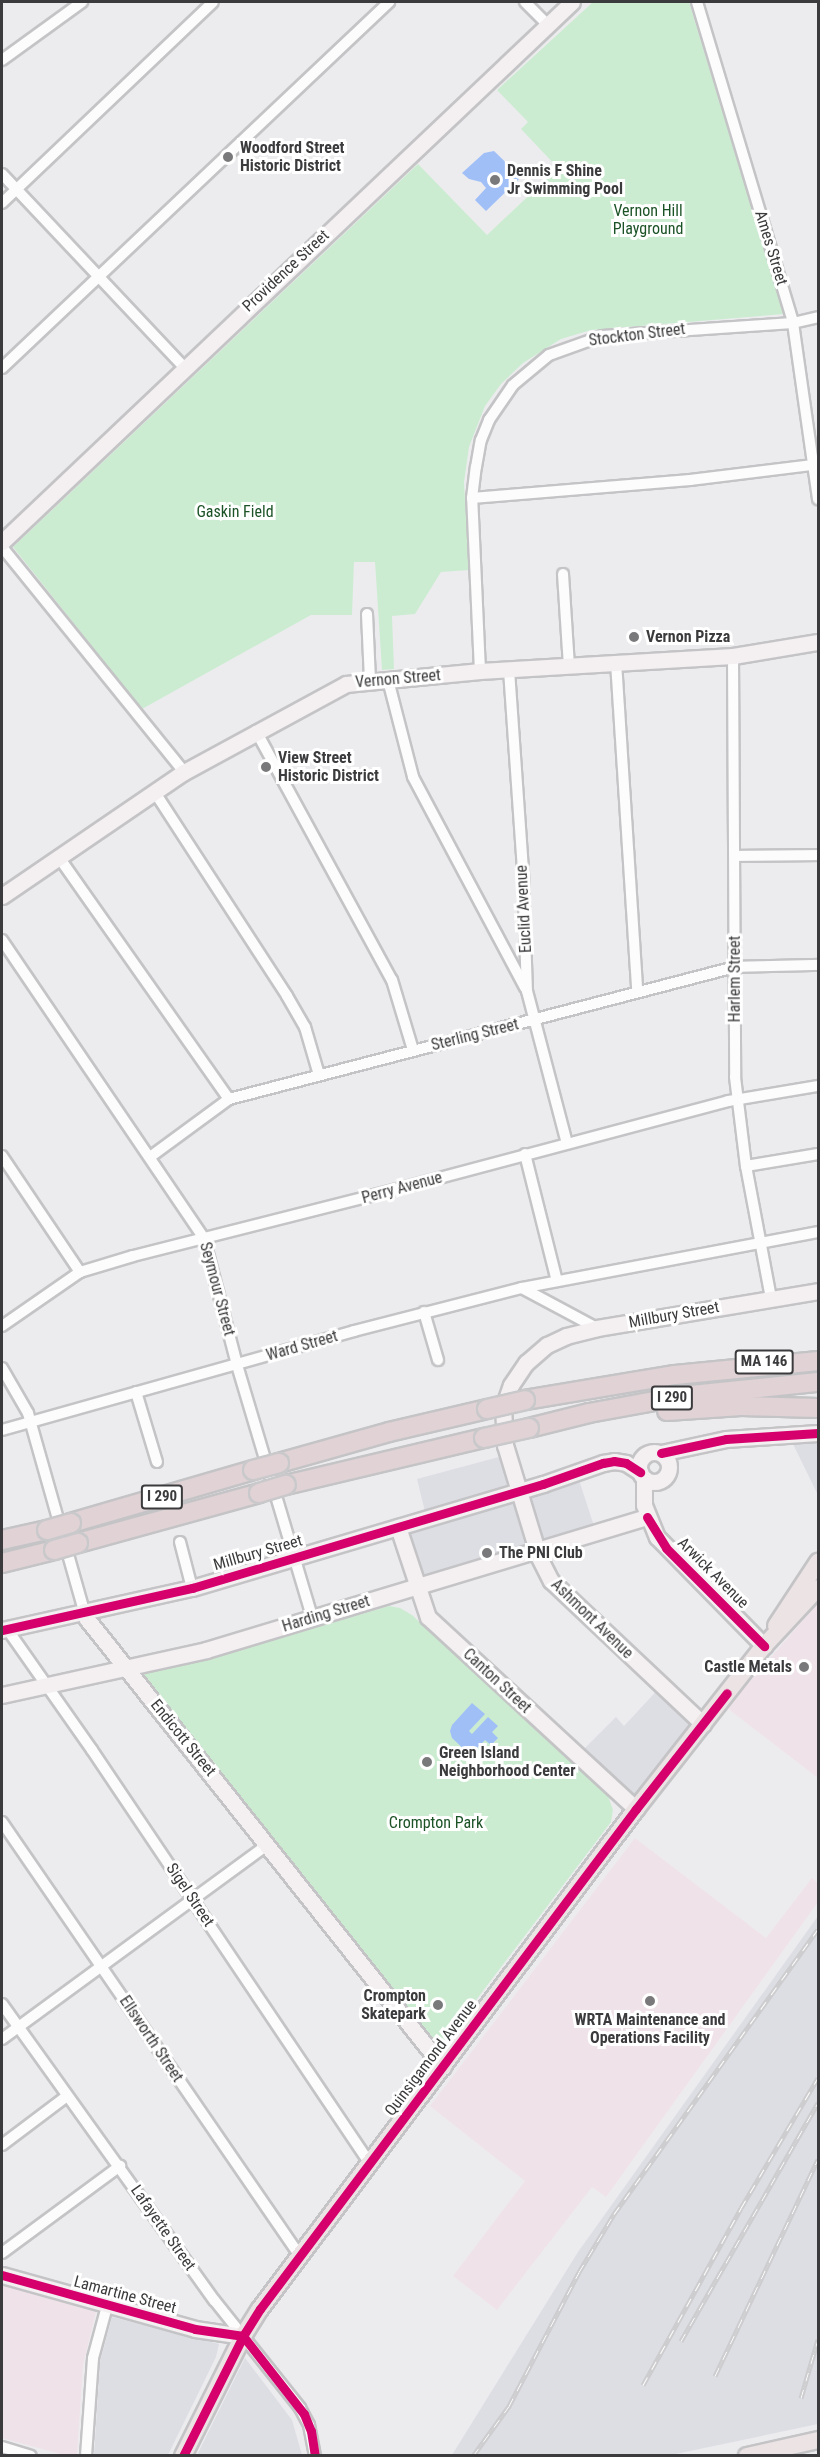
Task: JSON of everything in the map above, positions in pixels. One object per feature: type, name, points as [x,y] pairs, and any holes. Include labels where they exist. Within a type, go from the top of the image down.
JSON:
[{"type":"highway","name":"MA 146","points":[[710,1371],[819,1353]]},
{"type":"highway","name":"I 290","points":[[2,1538],[47,1530],[389,1432],[525,1400],[710,1371],[819,1361]]},
{"type":"highway","name":"I 290","points":[[2,1563],[286,1485],[589,1413],[672,1398],[819,1382]]},
{"type":"highway","points":[[528,1428],[696,1407],[819,1408]]},
{"type":"main road","name":"Providence Street","points":[[2,544],[184,367],[572,2]]},
{"type":"main road","name":"Vernon Street","points":[[2,896],[184,772],[327,692],[346,684],[480,671],[733,656],[819,642]]},
{"type":"main road","name":"Millbury Street","points":[[4,1630],[192,1588],[519,1491],[502,1430],[503,1408],[511,1385],[526,1363],[547,1345],[566,1336],[597,1328],[819,1291]]},
{"type":"main road","points":[[642,1475],[639,1464],[644,1455],[652,1451],[661,1453],[726,1439],[819,1433]]},
{"type":"main road","points":[[670,1467],[700,1445]]},
{"type":"main road","points":[[519,1491],[614,1461],[626,1463],[652,1482],[662,1480],[667,1476],[670,1467],[668,1460],[661,1453]]},
{"type":"main road","name":"Arwick Avenue","points":[[642,1475],[647,1517],[666,1548],[764,1646]]},
{"type":"main road","points":[[647,1517],[662,1480]]},
{"type":"main road","name":"Ashmont Avenue","points":[[519,1491],[537,1551],[546,1573],[557,1588],[703,1724]]},
{"type":"main road","name":"Harding Street","points":[[2,1695],[206,1650],[647,1517]]},
{"type":"main road","name":"Canton Street","points":[[398,1527],[428,1617],[636,1809]]},
{"type":"main road","name":"Quinsigamond Avenue","points":[[764,1646],[788,1604],[819,1562]]},
{"type":"main road","name":"Quinsigamond Avenue","points":[[183,2456],[243,2336],[300,2256],[636,1809],[764,1646],[819,1588]]},
{"type":"main road","name":"Endicott Street","points":[[84,1611],[87,1619],[443,2067]]},
{"type":"main road","name":"Lamartine Street","points":[[2,2275],[195,2329],[243,2336]]},
{"type":"main road","points":[[747,2456],[819,2440]]},
{"type":"street","points":[[2,60],[82,2]]},
{"type":"street","points":[[2,203],[213,2]]},
{"type":"street","points":[[2,368],[389,2]]},
{"type":"street","points":[[525,2],[547,24]]},
{"type":"street","name":"Ames Street","points":[[697,2],[793,323],[819,499]]},
{"type":"street","points":[[2,174],[184,367]]},
{"type":"street","name":"Stockton Street","points":[[480,671],[472,498],[478,451],[495,409],[518,379],[549,355],[602,336],[793,323],[819,317]]},
{"type":"street","points":[[472,498],[690,480],[813,465]]},
{"type":"street","points":[[2,544],[184,772]]},
{"type":"street","points":[[563,574],[569,666]]},
{"type":"street","points":[[367,614],[370,680]]},
{"type":"street","name":"Harlem Street","points":[[733,656],[736,1099],[771,1299]]},
{"type":"street","points":[[616,662],[637,991]]},
{"type":"street","name":"Euclid Avenue","points":[[509,670],[523,883],[527,991],[567,1143]]},
{"type":"street","points":[[388,680],[413,777],[527,991]]},
{"type":"street","points":[[256,731],[392,980],[413,1050]]},
{"type":"street","points":[[154,791],[296,1011],[305,1027],[319,1075]]},
{"type":"street","points":[[735,856],[819,855]]},
{"type":"street","points":[[58,856],[229,1099]]},
{"type":"street","name":"Seymour Street","points":[[2,940],[204,1238],[237,1365],[312,1617]]},
{"type":"street","name":"Sterling Street","points":[[150,1157],[229,1099],[735,967],[819,965]]},
{"type":"street","name":"Perry Avenue","points":[[2,1326],[80,1272],[736,1099],[819,1086]]},
{"type":"street","points":[[525,1154],[557,1281]]},
{"type":"street","points":[[746,1166],[819,1154]]},
{"type":"street","points":[[2,1156],[80,1272]]},
{"type":"street","name":"Ward Street","points":[[2,1430],[424,1312],[522,1288],[819,1232]]},
{"type":"street","points":[[522,1288],[597,1328]]},
{"type":"street","points":[[424,1312],[438,1360]]},
{"type":"street","name":"Endicott Street","points":[[2,1368],[25,1406],[84,1611]]},
{"type":"street","points":[[136,1392],[157,1462]]},
{"type":"street","points":[[180,1542],[192,1588]]},
{"type":"street","name":"Sigel Street","points":[[4,1630],[193,1899],[370,2163]]},
{"type":"street","name":"Ellsworth Street","points":[[2,1822],[300,2256]]},
{"type":"street","points":[[2,2039],[267,1845]]},
{"type":"street","name":"Lafayette Street","points":[[2,2004],[243,2336],[304,2414],[311,2431],[315,2456]]},
{"type":"street","points":[[2,2145],[67,2096]]},
{"type":"street","points":[[2,2253],[120,2166]]},
{"type":"street","points":[[86,2456],[93,2358],[107,2306]]},
{"type":"street","points":[[2,2447],[31,2456]]},
{"type":"shaded area","points":[[818,1438],[818,1495],[791,1440]]},
{"type":"shaded area","points":[[514,1453],[529,1492],[578,1477],[597,1535],[420,1590],[402,1528],[427,1520],[417,1479]]},
{"type":"shaded area","points":[[818,1603],[818,1778],[727,1708]]},
{"type":"shaded area","points":[[664,1683],[700,1716],[634,1802],[581,1752],[616,1717],[624,1726]]},
{"type":"shaded area","name":"WRTA Maintenance and Operations Facility","points":[[635,1838],[766,1938],[812,1878],[818,1883],[818,1902],[606,2197],[592,2187],[497,2310],[453,2276],[525,2181],[430,2106]]},
{"type":"shaded area","points":[[818,1916],[818,2424],[671,2455],[452,2455],[578,2252]]},
{"type":"shaded area","points":[[2,2285],[96,2312],[83,2365],[77,2455],[64,2455],[2,2438]]},
{"type":"shaded area","points":[[112,2317],[219,2344],[216,2357],[168,2455],[94,2455],[100,2362]]},
{"type":"shaded area","points":[[245,2358],[292,2420],[302,2455],[197,2455]]},
{"type":"green space","points":[[593,2],[689,2],[784,314],[591,330],[561,339],[523,363],[501,384],[485,406],[469,447],[464,482],[469,570],[441,572],[415,614],[392,616],[394,669],[382,670],[375,562],[354,562],[352,615],[311,615],[142,709],[13,547],[418,164],[487,235],[558,168],[521,129],[528,122],[497,90]]},
{"type":"green space","name":"Crompton Park","points":[[389,1606],[400,1608],[412,1615],[608,1796],[613,1810],[611,1822],[439,2049],[142,1672],[222,1655]]},
{"type":"water","name":"Dennis F Shine Jr Swimming Pool","points":[[494,151],[521,177],[486,211],[475,200],[486,188],[481,182],[469,179],[462,173],[484,153]]},
{"type":"water","points":[[472,1703],[485,1714],[469,1731],[472,1734],[488,1717],[498,1726],[492,1732],[498,1738],[491,1745],[485,1740],[470,1755],[452,1738],[450,1731],[452,1725]]},
{"type":"railway","points":[[473,2456],[509,2406],[579,2272],[614,2214],[818,1929]]},
{"type":"railway","points":[[643,2385],[741,2208],[818,2078]]},
{"type":"railway","points":[[681,2341],[818,2103]]},
{"type":"railway","points":[[715,2376],[818,2159]]},
{"type":"railway","points":[[801,2398],[818,2339]]},
{"type":"cycle path","points":[[661,1453],[726,1439],[818,1433]]},
{"type":"cycle path","points":[[2,1630],[192,1588],[543,1484],[603,1463],[614,1461],[626,1463],[640,1472]]},
{"type":"cycle path","points":[[647,1517],[666,1548],[764,1646]]},
{"type":"cycle path","points":[[183,2456],[243,2336],[260,2309],[636,1809],[727,1693]]},
{"type":"cycle path","points":[[2,2275],[195,2329],[243,2336]]},
{"type":"cycle path","points":[[243,2336],[304,2414],[311,2431],[315,2456]]},
{"type":"place","name":"Woodford Street Historic District","points":[[228,157]]},
{"type":"place","name":"Dennis F Shine Jr Swimming Pool","points":[[495,180]]},
{"type":"place","name":"Vernon Pizza","points":[[634,637]]},
{"type":"place","name":"View Street Historic District","points":[[266,767]]},
{"type":"place","name":"The PNI Club","points":[[487,1553]]},
{"type":"place","name":"Castle Metals","points":[[804,1667]]},
{"type":"place","name":"Green Island Neighborhood Center","points":[[427,1762]]},
{"type":"place","name":"WRTA Maintenance and Operations Facility","points":[[650,2001]]},
{"type":"place","name":"Crompton Skatepark","points":[[438,2005]]},
{"type":"park label","name":"Vernon Hill Playground","points":[[648,220]]},
{"type":"park label","name":"Gaskin Field","points":[[235,512]]}]
